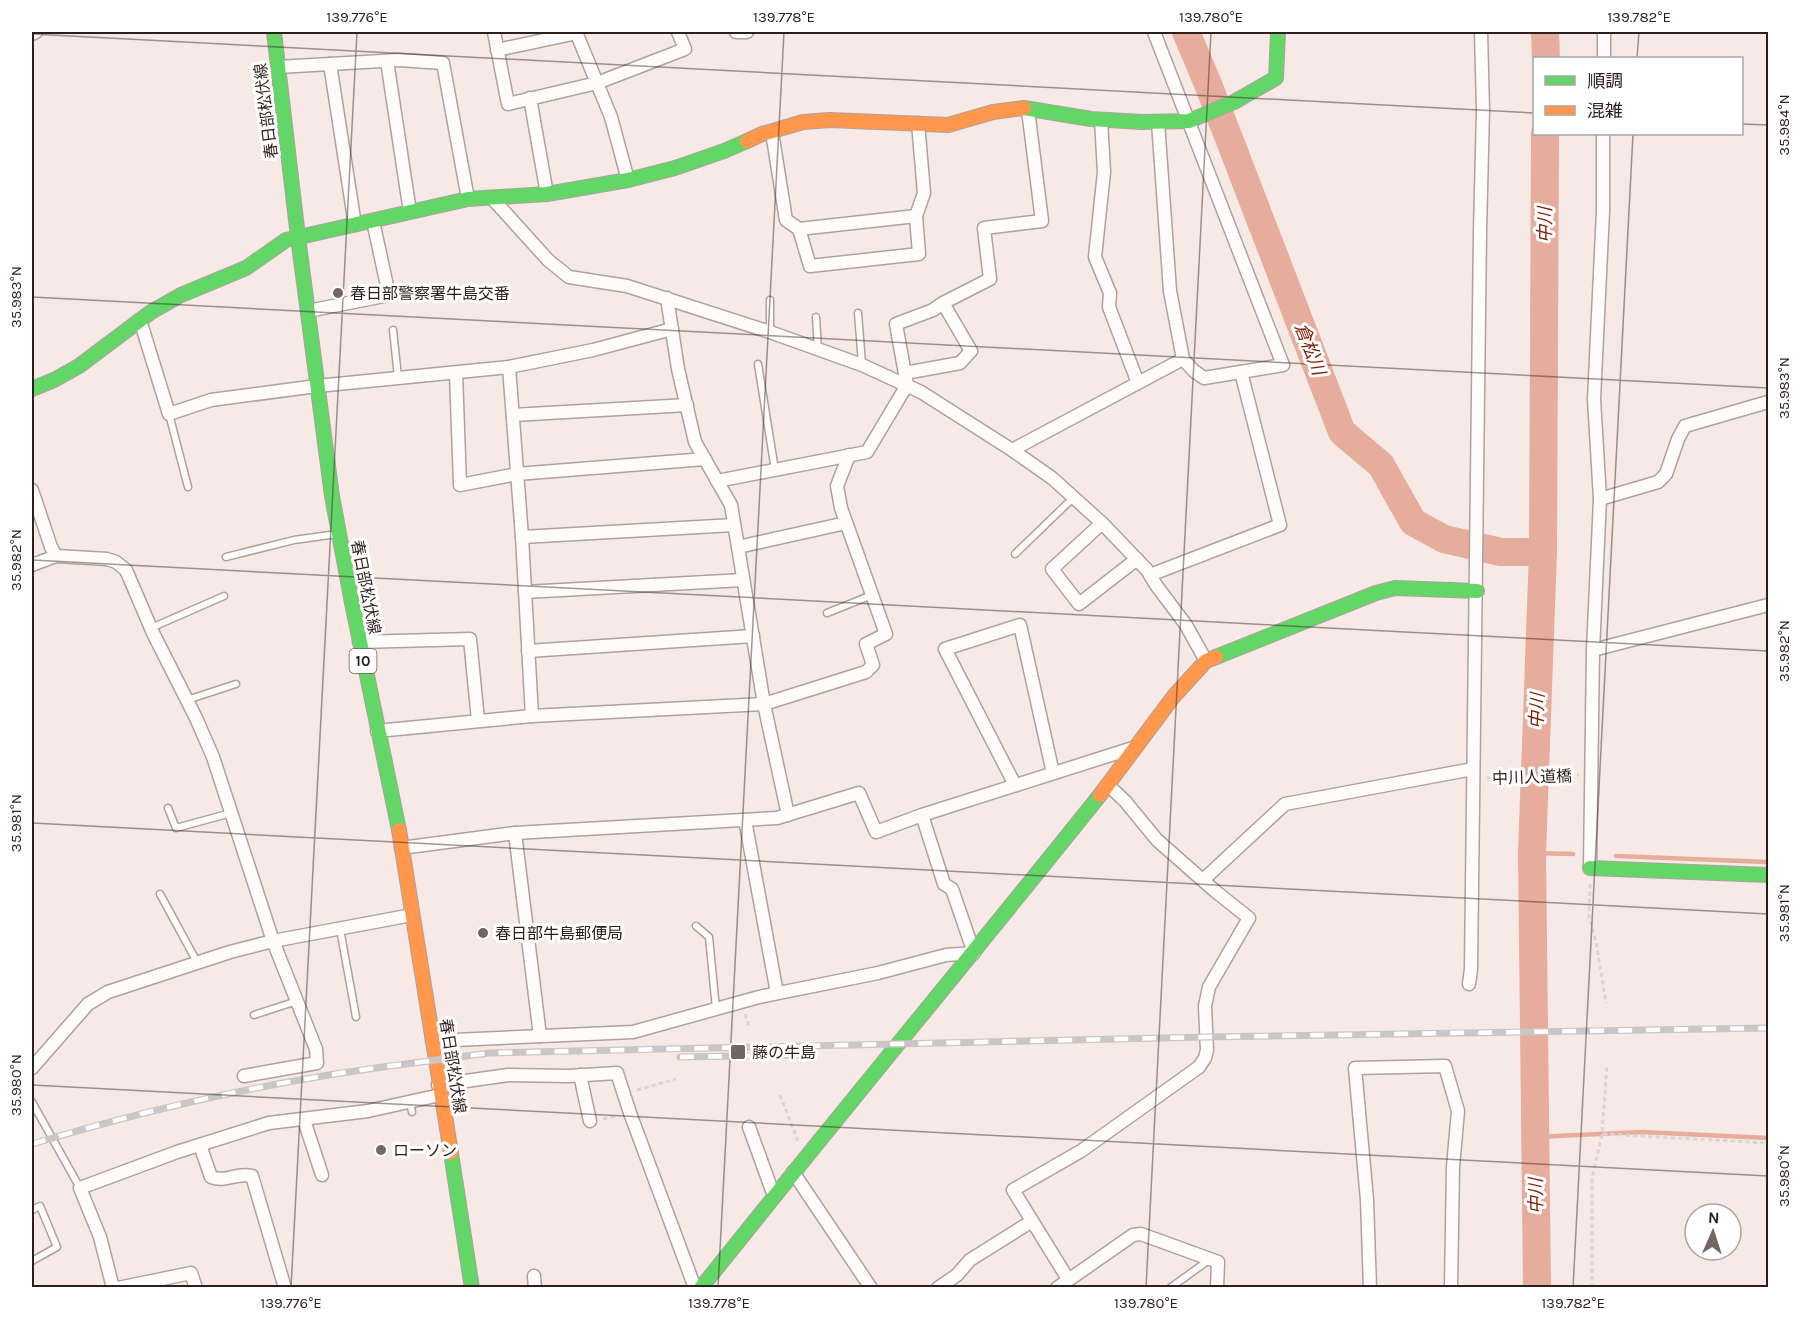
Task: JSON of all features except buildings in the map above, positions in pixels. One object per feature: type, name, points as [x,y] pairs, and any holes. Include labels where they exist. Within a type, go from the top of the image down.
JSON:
[{"type":"street","points":[[32,34],[36,32]]},
{"type":"street","name":"春日部松伏線","points":[[274,32],[317,386],[339,534],[401,848],[432,1041],[443,1134],[472,1287]]},
{"type":"street","points":[[494,32],[508,104],[597,83],[685,50],[678,32]]},
{"type":"street","points":[[497,50],[576,32],[611,117],[628,180]]},
{"type":"street","points":[[736,32],[747,32]]},
{"type":"street","points":[[1154,32],[1192,120],[1283,365],[1204,378],[1182,359],[1170,291],[1158,122]]},
{"type":"street","points":[[32,389],[79,366],[152,312],[181,295],[246,268],[286,240],[468,200],[548,194],[628,180],[675,168],[803,122],[830,120],[948,125],[993,112],[1021,108],[1101,120],[1158,122],[1192,120],[1230,104],[1276,78],[1278,32]]},
{"type":"street","points":[[1469,984],[1477,591],[1476,519],[1483,110],[1481,32]]},
{"type":"street","points":[[1604,32],[1604,57]]},
{"type":"street","points":[[278,67],[387,61],[443,63],[468,200]]},
{"type":"street","points":[[387,61],[410,213]]},
{"type":"street","points":[[330,64],[355,225]]},
{"type":"street","points":[[530,98],[548,194]]},
{"type":"street","points":[[717,481],[867,452],[906,379],[896,324],[933,310],[990,279],[984,228],[1042,221],[1028,110]]},
{"type":"street","points":[[1101,120],[1104,172],[1095,257],[1110,293],[1109,307],[1138,383]]},
{"type":"street","points":[[772,132],[786,220],[799,229],[810,266],[919,254],[916,216],[924,193],[918,123]]},
{"type":"street","points":[[1603,135],[1603,211],[1594,399],[1600,500],[1593,650],[1590,868],[1768,875]]},
{"type":"street","points":[[491,197],[548,260],[569,277],[627,286],[667,298],[906,379],[921,392],[1052,478],[1102,523],[1150,575],[1186,626],[1206,661]]},
{"type":"street","points":[[799,229],[916,216]]},
{"type":"street","points":[[308,311],[388,296],[373,221]]},
{"type":"street","points":[[667,298],[678,369],[695,442],[731,505],[764,704],[789,815]]},
{"type":"street","points":[[906,379],[960,363],[971,351],[943,303]]},
{"type":"street","points":[[140,321],[169,414],[210,400],[317,386],[509,368],[593,350],[672,329]]},
{"type":"street","points":[[1012,450],[1182,359]]},
{"type":"street","points":[[509,368],[522,537],[532,716]]},
{"type":"street","points":[[1150,575],[1280,525],[1241,372]]},
{"type":"street","points":[[456,373],[460,485],[517,474],[705,459]]},
{"type":"street","points":[[1600,500],[1658,482],[1666,474],[1685,426],[1768,402]]},
{"type":"street","points":[[513,415],[687,405]]},
{"type":"street","points":[[378,731],[532,716],[764,704],[866,672],[873,665],[866,644],[886,634],[841,508],[837,486],[849,455]]},
{"type":"street","points":[[32,490],[56,556]]},
{"type":"street","points":[[738,547],[846,523]]},
{"type":"street","points":[[1102,523],[1052,569],[1079,604],[1137,559]]},
{"type":"street","points":[[522,537],[734,525]]},
{"type":"street","points":[[32,565],[56,556],[107,559],[116,562],[126,570],[150,628],[213,757],[273,941],[316,1049],[317,1063],[244,1076]]},
{"type":"street","points":[[525,592],[743,580]]},
{"type":"street","points":[[701,1287],[974,953],[1108,785],[1174,696],[1206,661],[1376,593],[1395,588],[1477,591]]},
{"type":"street","points":[[1593,650],[1768,605]]},
{"type":"street","points":[[1015,785],[945,649],[1020,625],[1053,773]]},
{"type":"street","points":[[528,651],[753,636]]},
{"type":"street","points":[[359,642],[470,639],[478,720]]},
{"type":"street","points":[[401,848],[515,833],[777,818],[859,793],[876,832],[922,814],[1137,747]]},
{"type":"street","points":[[1203,880],[1286,804],[1473,774]]},
{"type":"street","points":[[1068,1279],[1013,1190],[1081,1151],[1199,1066],[1207,1050],[1204,1006],[1209,987],[1249,918],[1157,840],[1125,801],[1108,785]]},
{"type":"street","points":[[922,814],[944,884],[952,889],[974,953]]},
{"type":"street","points":[[745,820],[777,993]]},
{"type":"street","points":[[515,833],[540,1036]]},
{"type":"street","points":[[32,1068],[88,1004],[108,992],[230,952],[273,941],[412,915]]},
{"type":"street","points":[[432,1041],[633,1032],[777,993],[878,973],[946,955],[974,953]]},
{"type":"street","points":[[1370,1287],[1366,1200],[1355,1068],[1445,1066],[1458,1111],[1453,1167],[1451,1287]]},
{"type":"street","points":[[113,1287],[100,1237],[80,1188],[200,1145],[269,1124],[411,1107],[439,1090],[508,1075],[617,1073],[695,1287]]},
{"type":"street","points":[[580,1075],[590,1121]]},
{"type":"street","points":[[304,1120],[322,1175]]},
{"type":"street","points":[[749,1127],[774,1196]]},
{"type":"street","points":[[200,1145],[211,1178],[220,1180],[243,1174],[252,1176],[285,1287]]},
{"type":"street","points":[[793,1172],[871,1287]]},
{"type":"street","points":[[938,1287],[957,1275],[970,1260],[1032,1221]]},
{"type":"street","points":[[1057,1287],[1132,1236],[1141,1234],[1218,1262],[1217,1287]]},
{"type":"street","points":[[118,1287],[191,1273],[196,1287]]},
{"type":"lane","points":[[770,300],[770,332]]},
{"type":"lane","points":[[858,314],[862,365]]},
{"type":"lane","points":[[816,317],[818,349]]},
{"type":"lane","points":[[393,330],[398,378]]},
{"type":"lane","points":[[758,364],[775,470]]},
{"type":"lane","points":[[169,414],[188,487]]},
{"type":"lane","points":[[1015,555],[1073,498]]},
{"type":"lane","points":[[226,557],[294,540],[339,534]]},
{"type":"lane","points":[[827,613],[872,595]]},
{"type":"lane","points":[[150,628],[224,596]]},
{"type":"lane","points":[[187,700],[236,684]]},
{"type":"lane","points":[[168,808],[176,828],[231,813]]},
{"type":"lane","points":[[160,894],[197,963]]},
{"type":"lane","points":[[696,926],[709,937],[716,1009]]},
{"type":"lane","points":[[340,928],[356,1017]]},
{"type":"lane","points":[[254,1015],[297,1001]]},
{"type":"lane","points":[[32,1102],[80,1188]]},
{"type":"lane","points":[[32,1210],[40,1206],[57,1247],[32,1261]]},
{"type":"lane","points":[[1170,1287],[1210,1260]]},
{"type":"path","name":"中川人道橋","points":[[1473,774],[1591,775]]},
{"type":"path","points":[[1590,868],[1589,916],[1596,942],[1606,1003]]},
{"type":"path","points":[[1592,1287],[1592,1178],[1602,1134],[1607,1065]]},
{"type":"path","points":[[640,1089],[676,1079]]},
{"type":"path","points":[[780,1095],[805,1157]]},
{"type":"path","points":[[590,1121],[630,1113]]},
{"type":"path","points":[[1602,1134],[1768,1143]]},
{"type":"waterway","name":"倉松川","points":[[1186,32],[1342,432],[1381,465],[1413,522],[1444,539],[1501,552],[1543,552]]},
{"type":"waterway","name":"中川","points":[[1545,32],[1546,57]]},
{"type":"waterway","name":"中川","points":[[1537,1288],[1532,853],[1543,552],[1545,135]]},
{"type":"waterway","points":[[1532,853],[1573,854]]},
{"type":"waterway","points":[[1616,856],[1768,862]]},
{"type":"waterway","points":[[1535,1137],[1642,1132],[1768,1138]]},
{"type":"railway","points":[[32,1144],[102,1124],[245,1090],[338,1073],[489,1053],[1206,1037],[1768,1028]]},
{"type":"railway","points":[[680,1057],[800,1055]]},
{"type":"traffic: fast","points":[[274,32],[332,496],[399,830]]},
{"type":"traffic: fast","points":[[1024,108],[1091,119],[1142,122],[1189,121],[1234,102],[1276,78],[1278,32]]},
{"type":"traffic: fast","points":[[32,389],[79,366],[151,312],[181,295],[246,268],[286,240],[468,199],[547,194],[628,180],[675,168],[747,141]]},
{"type":"traffic: fast","points":[[1216,657],[1376,593],[1395,588],[1477,591]]},
{"type":"traffic: fast","points":[[701,1288],[1100,795]]},
{"type":"traffic: fast","points":[[1590,868],[1768,875]]},
{"type":"traffic: fast","points":[[451,1153],[472,1288]]},
{"type":"traffic: slow","points":[[747,141],[762,134],[803,122],[830,120],[948,125],[993,112],[1024,108]]},
{"type":"traffic: slow","points":[[1100,795],[1174,696],[1206,661],[1216,657]]},
{"type":"traffic: slow","points":[[399,830],[451,1153]]},
{"type":"place","name":"春日部警察署牛島交番","points":[[338,293]]},
{"type":"place","name":"春日部牛島郵便局","points":[[483,933]]},
{"type":"place","name":"藤の牛島","points":[[738,1052]]},
{"type":"place","name":"ローソン","points":[[381,1150]]}]
